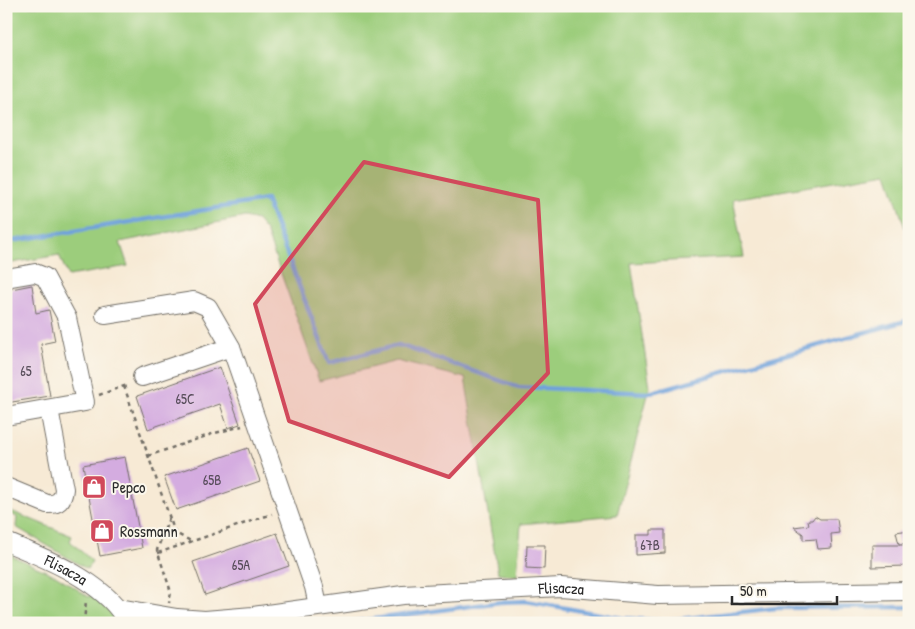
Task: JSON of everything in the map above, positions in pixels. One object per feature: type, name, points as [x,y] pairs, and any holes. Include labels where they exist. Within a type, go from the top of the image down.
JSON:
[{"type":"street","points":[[6,278],[35,273],[46,277],[67,318],[85,402],[6,416]]},
{"type":"street","points":[[105,316],[194,301],[208,307],[231,347],[314,588],[318,606]]},
{"type":"street","points":[[131,383],[231,347]]},
{"type":"street","points":[[6,487],[47,504],[54,505],[63,496],[64,489],[50,409]]},
{"type":"street","name":"Flisacza","points":[[6,542],[45,558],[89,583],[124,618],[177,618],[213,621],[403,595],[561,587],[658,595],[909,591]]},
{"type":"path","points":[[84,392],[88,392],[89,397],[131,383],[148,456],[175,533],[191,542]]},
{"type":"path","points":[[148,456],[256,420]]},
{"type":"path","points":[[158,553],[287,509]]},
{"type":"path","points":[[168,607],[171,592],[157,550],[169,517]]},
{"type":"path","points":[[84,623],[86,600],[84,592],[89,583]]},
{"type":"highlighted area","points":[[364,162],[538,200],[548,373],[449,477],[289,421],[255,304]]},
{"type":"green space","points":[[6,6],[909,6],[909,240],[887,173],[733,199],[744,257],[631,263],[650,387],[617,515],[521,524],[517,576],[498,573],[465,378],[397,361],[319,381],[266,231],[257,220],[245,217],[120,242],[128,266],[68,276],[59,255],[6,264]]},
{"type":"green space","points":[[6,509],[72,536],[70,541],[92,561],[87,569],[16,527],[17,517],[6,512]]},
{"type":"green space","points":[[6,549],[15,553],[12,556],[57,576],[89,597],[92,593],[117,618],[118,623],[6,623]]},
{"type":"building","points":[[32,285],[36,313],[49,310],[55,341],[41,344],[50,396],[6,403],[6,290]]},
{"type":"building","points":[[220,367],[240,424],[228,428],[220,404],[148,429],[137,396]]},
{"type":"building","points":[[248,448],[260,481],[176,510],[164,477]]},
{"type":"building","points":[[125,457],[142,548],[100,556],[83,465]]},
{"type":"building","points":[[815,516],[820,519],[837,519],[839,533],[831,534],[832,548],[818,549],[816,539],[803,540],[803,534],[794,527],[809,525],[808,520],[812,520]]},
{"type":"building","points":[[651,530],[665,530],[665,553],[636,555],[636,535],[651,535]]},
{"type":"building","points":[[909,530],[909,543],[899,544],[896,532]]},
{"type":"building","points":[[277,533],[289,566],[205,595],[193,562]]},
{"type":"building","points":[[527,545],[545,545],[544,569],[526,568]]},
{"type":"building","points":[[872,545],[906,545],[906,566],[872,567]]},
{"type":"waterway","points":[[6,242],[266,200],[329,363],[399,345],[518,387],[649,393],[909,320]]},
{"type":"waterway","points":[[346,623],[500,602],[526,601],[622,618],[662,621],[776,608],[909,607]]},
{"type":"place","name":"Pepco","points":[[94,487]]},
{"type":"place","name":"Rossmann","points":[[102,531]]}]
